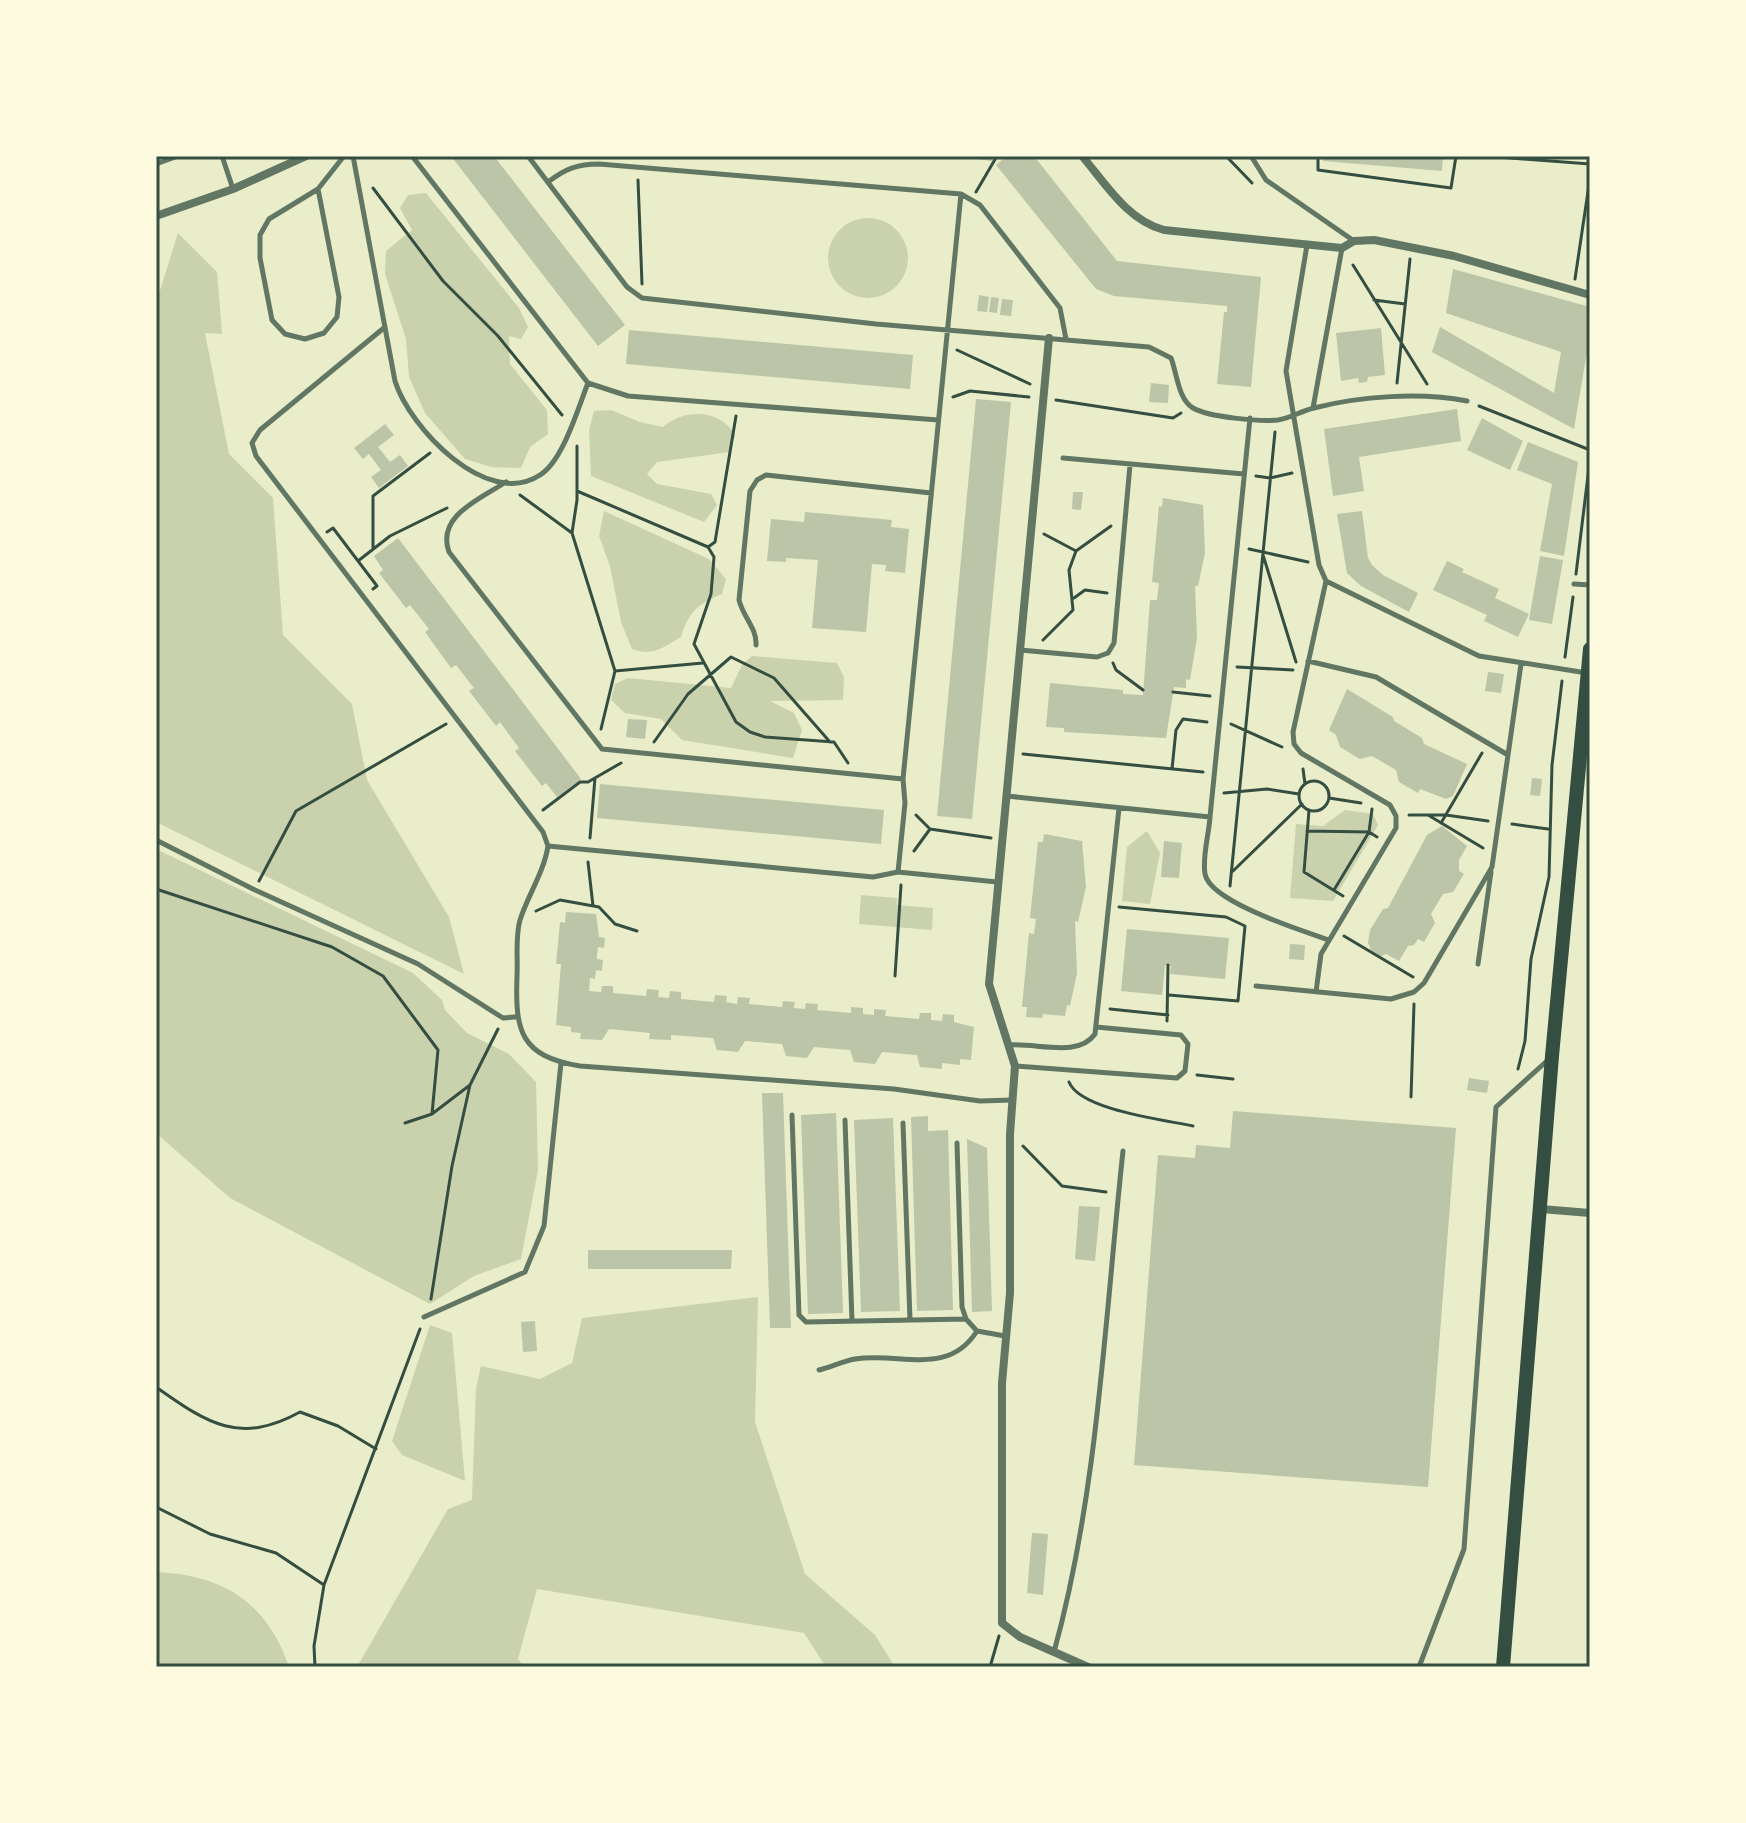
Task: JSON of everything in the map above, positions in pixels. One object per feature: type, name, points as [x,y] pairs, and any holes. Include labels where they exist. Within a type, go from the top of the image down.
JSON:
[{"type":"main road","points":[[1503,1667],[1552,1056],[1590,649]]},
{"type":"street","points":[[156,216],[233,189],[306,156]]},
{"type":"street","points":[[1082,156],[1132,215],[1147,225],[1164,230],[1342,248],[1354,241],[1374,240],[1590,295]]},
{"type":"street","points":[[1049,338],[989,984],[1015,1066],[1010,1134],[1010,1293],[1001,1412],[1002,1623],[1020,1637],[1088,1667]]},
{"type":"street","points":[[1541,1209],[1590,1213]]},
{"type":"lane","points":[[156,164],[178,156]]},
{"type":"lane","points":[[222,156],[233,189]]},
{"type":"lane","points":[[318,189],[339,297],[337,317],[324,333],[305,339],[285,334],[272,320],[260,258],[260,235],[269,219],[318,189],[344,156]]},
{"type":"lane","points":[[353,156],[400,395],[438,446],[458,465],[506,482]]},
{"type":"lane","points":[[412,156],[588,383],[628,396],[938,420]]},
{"type":"lane","points":[[528,156],[627,287],[642,298],[1161,351],[1171,358],[1182,393],[1192,407],[1211,414],[1276,420],[1313,408],[1396,397],[1434,394],[1467,401]]},
{"type":"lane","points":[[1251,156],[1266,180],[1354,241]]},
{"type":"lane","points":[[548,182],[564,169],[580,164],[961,194],[972,198],[1060,308],[1066,339]]},
{"type":"lane","points":[[898,872],[905,803],[903,779],[961,194]]},
{"type":"lane","points":[[1307,245],[1286,371],[1319,565],[1326,581],[1293,732],[1294,744],[1301,753],[1390,805],[1396,816],[1396,828],[1329,940],[1316,970],[1316,992]]},
{"type":"lane","points":[[1313,408],[1342,248]]},
{"type":"lane","points":[[385,327],[260,430],[252,443],[256,456],[532,818],[548,846],[546,862],[519,925],[515,1017],[523,1038],[538,1054],[561,1063],[894,1089],[980,1101],[1012,1100]]},
{"type":"lane","points":[[588,383],[552,464],[539,476],[506,482],[456,515],[446,527],[444,538],[449,552],[595,743],[614,753],[903,779]]},
{"type":"lane","points":[[1250,418],[1205,873],[1211,886],[1269,920],[1329,940]]},
{"type":"lane","points":[[1063,458],[1244,474]]},
{"type":"lane","points":[[1020,650],[1097,657],[1108,653],[1114,643],[1130,465]]},
{"type":"lane","points":[[756,645],[756,635],[741,611],[739,600],[750,491],[757,480],[766,475],[931,493]]},
{"type":"lane","points":[[1326,581],[1474,655],[1588,673]]},
{"type":"lane","points":[[1574,584],[1590,585]]},
{"type":"lane","points":[[1308,661],[1376,677],[1508,755]]},
{"type":"lane","points":[[1478,964],[1521,664]]},
{"type":"lane","points":[[1006,796],[1210,817]]},
{"type":"lane","points":[[1010,1045],[1078,1048],[1088,1043],[1096,1027],[1119,808]]},
{"type":"lane","points":[[156,840],[255,890],[418,964],[503,1018],[515,1017]]},
{"type":"lane","points":[[548,846],[873,877],[898,872],[998,882]]},
{"type":"lane","points":[[1256,986],[1391,999],[1414,992],[1424,983],[1492,867]]},
{"type":"lane","points":[[1015,1066],[1177,1078],[1185,1071],[1186,1038],[1096,1027]]},
{"type":"lane","points":[[1419,1667],[1464,1549],[1496,1107],[1552,1056]]},
{"type":"lane","points":[[424,1317],[525,1272],[544,1226],[561,1063]]},
{"type":"lane","points":[[792,1115],[799,1315],[806,1322],[966,1319]]},
{"type":"lane","points":[[845,1120],[852,1321]]},
{"type":"lane","points":[[903,1123],[910,1320]]},
{"type":"lane","points":[[957,1143],[962,1307],[966,1319],[977,1331],[1006,1336]]},
{"type":"lane","points":[[1054,1653],[1071,1592],[1084,1517],[1123,1151]]},
{"type":"lane","points":[[819,1370],[856,1359],[944,1358],[965,1350],[977,1331]]},
{"type":"path","points":[[1318,156],[1318,170],[1451,188],[1456,156]]},
{"type":"path","points":[[1485,156],[1590,164]]},
{"type":"path","points":[[972,198],[998,157]]},
{"type":"path","points":[[637,168],[642,298]]},
{"type":"path","points":[[1573,290],[1590,178]]},
{"type":"path","points":[[372,187],[443,281],[498,336],[577,435],[577,491],[572,533],[615,671],[595,743]]},
{"type":"path","points":[[1396,397],[1411,248]]},
{"type":"path","points":[[1351,262],[1434,394]]},
{"type":"path","points":[[1374,300],[1405,304]]},
{"type":"path","points":[[946,344],[1044,394]]},
{"type":"path","points":[[940,402],[970,391],[1044,394],[1173,418],[1192,407]]},
{"type":"path","points":[[1467,401],[1584,451],[1590,450]]},
{"type":"path","points":[[1229,897],[1276,420]]},
{"type":"path","points":[[373,549],[373,496],[438,446]]},
{"type":"path","points":[[1518,1071],[1525,1041],[1531,959],[1549,877],[1548,829],[1590,459]]},
{"type":"path","points":[[1244,474],[1270,478],[1303,470]]},
{"type":"path","points":[[506,482],[572,533]]},
{"type":"path","points":[[577,491],[708,547]]},
{"type":"path","points":[[358,561],[390,536],[458,501]]},
{"type":"path","points":[[1042,652],[1046,633],[1065,621],[1073,610],[1069,570],[1076,551],[1091,537],[1125,518]]},
{"type":"path","points":[[319,538],[333,528],[377,586],[364,597]]},
{"type":"path","points":[[1031,530],[1076,551]]},
{"type":"path","points":[[1237,547],[1319,565]]},
{"type":"path","points":[[1225,667],[1298,670],[1263,552]]},
{"type":"path","points":[[1074,598],[1095,589],[1118,597]]},
{"type":"path","points":[[1108,653],[1116,670],[1143,690]]},
{"type":"path","points":[[532,818],[580,782],[595,778],[652,746],[688,694],[731,657],[774,678],[830,742]]},
{"type":"path","points":[[615,671],[703,663]]},
{"type":"path","points":[[1173,692],[1222,697]]},
{"type":"path","points":[[255,890],[296,811],[456,718]]},
{"type":"path","points":[[1172,769],[1176,730],[1183,719],[1232,724],[1284,747],[1294,744]]},
{"type":"path","points":[[1441,823],[1488,743]]},
{"type":"path","points":[[1011,753],[1215,773]]},
{"type":"path","points":[[593,906],[589,851],[595,778]]},
{"type":"path","points":[[1315,781],[1327,789],[1328,798],[1323,807],[1309,810],[1302,804],[1299,794],[1305,784],[1315,781]]},
{"type":"path","points":[[1213,792],[1239,795],[1267,789],[1299,794]]},
{"type":"path","points":[[1328,798],[1373,804],[1369,832],[1334,890]]},
{"type":"path","points":[[905,803],[930,829],[1002,840]]},
{"type":"path","points":[[1231,873],[1302,804]]},
{"type":"path","points":[[1309,810],[1304,872],[1352,901]]},
{"type":"path","points":[[1396,816],[1424,813],[1548,829]]},
{"type":"path","points":[[1424,813],[1494,854]]},
{"type":"path","points":[[895,976],[901,882],[898,872],[930,829]]},
{"type":"path","points":[[1307,831],[1369,832],[1387,843]]},
{"type":"path","points":[[156,889],[332,947],[383,976],[438,1050],[432,1114]]},
{"type":"path","points":[[523,913],[533,913],[560,900],[599,907],[615,924],[637,931]]},
{"type":"path","points":[[1108,907],[1226,917],[1245,926],[1238,1001],[1169,995]]},
{"type":"path","points":[[1335,930],[1424,983]]},
{"type":"path","points":[[1166,1034],[1168,965]]},
{"type":"path","points":[[1411,1097],[1414,992]]},
{"type":"path","points":[[1098,1008],[1168,1015]]},
{"type":"path","points":[[315,1667],[314,1646],[324,1585],[431,1299],[452,1166],[470,1085],[503,1018]]},
{"type":"path","points":[[1064,1069],[1072,1091],[1092,1103],[1193,1126]]},
{"type":"path","points":[[1185,1071],[1233,1079]]},
{"type":"path","points":[[405,1123],[432,1114],[470,1085]]},
{"type":"path","points":[[1010,1134],[1062,1186],[1118,1193]]},
{"type":"path","points":[[156,1387],[219,1425],[240,1431],[263,1429],[300,1412],[338,1426],[376,1449]]},
{"type":"path","points":[[156,1507],[210,1534],[276,1553],[324,1585]]},
{"type":"path","points":[[990,1667],[1002,1623]]},
{"type":"green space","points":[[426,193],[519,308],[528,327],[521,339],[509,336],[510,364],[547,410],[548,434],[530,447],[521,468],[491,467],[465,459],[425,413],[409,377],[406,339],[385,274],[386,251],[412,230],[400,208],[408,195]]},
{"type":"green space","points":[[860,218],[876,218],[897,229],[908,250],[908,266],[897,287],[876,298],[860,298],[846,292],[834,280],[828,266],[828,250],[834,236],[846,224]]},
{"type":"green space","points":[[178,233],[217,272],[222,334],[205,333],[229,454],[273,498],[283,635],[352,704],[367,780],[449,917],[464,974],[156,822],[156,303]]},
{"type":"green space","points":[[611,410],[663,427],[691,414],[712,416],[729,426],[735,435],[730,452],[657,462],[647,474],[657,484],[711,494],[717,505],[704,522],[591,476],[589,430],[594,411]]},
{"type":"green space","points":[[604,511],[709,559],[726,579],[722,594],[696,610],[687,621],[681,637],[658,650],[646,652],[632,649],[621,622],[610,566],[599,536]]},
{"type":"green space","points":[[752,656],[837,663],[844,677],[843,700],[770,701],[794,713],[802,730],[793,758],[682,740],[661,719],[625,713],[611,700],[615,684],[628,678],[731,688],[742,665]]},
{"type":"green space","points":[[1345,810],[1373,814],[1378,825],[1333,901],[1290,898],[1296,824],[1323,826]]},
{"type":"green space","points":[[1147,831],[1160,853],[1150,904],[1122,901],[1127,847]]},
{"type":"green space","points":[[156,849],[413,973],[442,1000],[445,1010],[467,1033],[509,1054],[536,1082],[538,1170],[521,1259],[474,1276],[430,1304],[230,1198],[156,1133]]},
{"type":"green space","points":[[861,895],[897,898],[897,905],[933,908],[932,930],[859,924]]},
{"type":"green space","points":[[758,1297],[755,1422],[805,1574],[875,1635],[895,1667],[826,1667],[804,1633],[537,1589],[518,1659],[525,1667],[357,1667],[448,1509],[472,1500],[476,1389],[481,1366],[540,1379],[572,1363],[582,1318]]},
{"type":"green space","points":[[430,1325],[452,1333],[465,1481],[402,1455],[392,1441]]},
{"type":"green space","points":[[156,1572],[202,1579],[239,1596],[268,1625],[289,1667],[156,1667]]},
{"type":"building","points":[[451,156],[494,156],[625,325],[598,346]]},
{"type":"building","points":[[954,156],[993,156],[992,161]]},
{"type":"building","points":[[1007,156],[1034,156],[1117,261],[1261,277],[1251,387],[1217,384],[1227,306],[1114,296],[1096,289],[996,165]]},
{"type":"building","points":[[1323,156],[1443,156],[1442,171],[1323,161]]},
{"type":"building","points":[[1453,269],[1590,307],[1590,334],[1574,429],[1432,352],[1440,327],[1554,393],[1561,352],[1446,313]]},
{"type":"building","points":[[979,295],[989,297],[987,312],[977,311]]},
{"type":"building","points":[[991,297],[999,298],[997,313],[989,312]]},
{"type":"building","points":[[1002,299],[1013,300],[1011,316],[1000,315]]},
{"type":"building","points":[[1381,328],[1385,375],[1368,377],[1367,382],[1359,383],[1358,378],[1341,381],[1336,333]]},
{"type":"building","points":[[629,330],[913,355],[910,389],[626,364]]},
{"type":"building","points":[[1151,383],[1169,385],[1168,403],[1149,402]]},
{"type":"building","points":[[976,399],[1011,402],[972,819],[937,816]]},
{"type":"building","points":[[1457,409],[1461,441],[1359,457],[1364,491],[1333,496],[1324,429]]},
{"type":"building","points":[[1482,418],[1523,441],[1510,470],[1467,450]]},
{"type":"building","points":[[385,424],[394,435],[378,447],[390,462],[400,455],[408,466],[379,488],[371,477],[381,470],[369,454],[363,459],[354,448]]},
{"type":"building","points":[[1528,442],[1578,462],[1564,556],[1540,551],[1552,484],[1517,470]]},
{"type":"building","points":[[1073,492],[1083,492],[1081,510],[1072,509]]},
{"type":"building","points":[[1163,498],[1203,505],[1205,553],[1198,586],[1195,586],[1197,638],[1190,680],[1186,679],[1186,688],[1174,687],[1166,738],[1064,732],[1064,728],[1046,727],[1050,683],[1143,695],[1150,600],[1157,600],[1159,583],[1152,582],[1159,506],[1162,507]]},
{"type":"building","points":[[1362,511],[1368,558],[1372,565],[1383,575],[1418,593],[1409,612],[1361,586],[1347,573],[1337,514]]},
{"type":"building","points":[[805,512],[892,520],[891,527],[909,529],[905,573],[885,571],[886,565],[872,564],[866,632],[812,628],[818,560],[786,558],[786,562],[767,561],[771,519],[804,522]]},
{"type":"building","points":[[398,538],[581,779],[557,797],[546,783],[542,786],[515,751],[519,748],[500,722],[496,726],[469,691],[474,688],[456,665],[451,668],[425,632],[429,629],[410,605],[406,608],[379,573],[383,570],[374,556]]},
{"type":"building","points":[[1540,556],[1563,560],[1552,624],[1529,620]]},
{"type":"building","points":[[1447,561],[1464,569],[1462,572],[1499,589],[1495,598],[1529,614],[1518,637],[1484,621],[1487,615],[1433,590]]},
{"type":"building","points":[[1488,672],[1504,674],[1501,693],[1485,691]]},
{"type":"building","points":[[1347,689],[1393,717],[1394,721],[1422,738],[1424,744],[1467,764],[1453,796],[1446,799],[1420,789],[1418,793],[1399,782],[1396,770],[1372,756],[1360,759],[1340,747],[1336,735],[1329,730]]},
{"type":"building","points":[[628,719],[647,720],[645,739],[626,737]]},
{"type":"building","points":[[1532,778],[1542,779],[1540,796],[1530,795]]},
{"type":"building","points":[[600,784],[884,810],[881,844],[597,818]]},
{"type":"building","points":[[1442,826],[1467,846],[1459,860],[1459,871],[1464,874],[1453,892],[1443,894],[1431,914],[1435,923],[1424,942],[1418,939],[1414,945],[1408,946],[1399,961],[1386,954],[1381,956],[1371,950],[1368,943],[1370,930],[1383,909],[1388,908],[1427,835]]},
{"type":"building","points":[[1044,834],[1082,841],[1086,887],[1078,922],[1075,921],[1077,973],[1070,1006],[1067,1005],[1065,1016],[1043,1014],[1042,1018],[1026,1017],[1027,1007],[1022,1007],[1029,933],[1034,934],[1036,919],[1030,918],[1038,842],[1043,842]]},
{"type":"building","points":[[1164,841],[1182,843],[1179,878],[1161,877]]},
{"type":"building","points":[[566,912],[596,914],[599,937],[605,938],[604,948],[598,947],[597,954],[597,959],[603,960],[602,971],[596,970],[595,979],[590,978],[589,991],[601,992],[602,986],[613,986],[613,993],[646,996],[647,989],[659,990],[658,997],[669,998],[670,991],[681,992],[681,999],[714,1002],[715,995],[727,996],[726,1002],[737,1004],[738,997],[750,998],[749,1004],[782,1007],[783,1001],[795,1002],[794,1008],[805,1009],[806,1003],[818,1004],[817,1010],[851,1013],[851,1007],[863,1008],[863,1014],[874,1015],[874,1009],[886,1010],[885,1016],[919,1019],[920,1013],[931,1013],[931,1020],[942,1021],[943,1014],[954,1015],[954,1022],[974,1027],[971,1060],[960,1059],[960,1065],[942,1063],[942,1069],[920,1067],[917,1055],[882,1052],[875,1064],[854,1062],[850,1050],[814,1047],[807,1058],[786,1056],[782,1044],[745,1041],[738,1052],[717,1050],[713,1038],[671,1035],[671,1040],[649,1039],[650,1033],[609,1029],[602,1040],[580,1039],[581,1033],[571,1032],[571,1027],[556,1025],[561,964],[556,964],[560,922],[565,923]]},
{"type":"building","points":[[1127,929],[1229,938],[1225,979],[1170,974],[1171,966],[1165,965],[1162,995],[1121,991]]},
{"type":"building","points":[[1290,944],[1305,945],[1304,960],[1289,959]]},
{"type":"building","points":[[1469,1078],[1489,1081],[1487,1093],[1467,1090]]},
{"type":"building","points":[[762,1093],[783,1093],[791,1328],[770,1328]]},
{"type":"building","points":[[1233,1111],[1456,1128],[1428,1487],[1134,1465],[1158,1155],[1195,1158],[1196,1145],[1230,1148]]},
{"type":"building","points":[[836,1113],[843,1313],[808,1314],[801,1115]]},
{"type":"building","points":[[928,1116],[928,1131],[948,1130],[953,1310],[917,1311],[911,1117]]},
{"type":"building","points":[[893,1118],[900,1311],[861,1312],[854,1120]]},
{"type":"building","points":[[967,1139],[987,1148],[992,1311],[972,1312]]},
{"type":"building","points":[[1079,1206],[1100,1207],[1095,1261],[1075,1259]]},
{"type":"building","points":[[588,1250],[732,1250],[731,1269],[588,1269]]},
{"type":"building","points":[[535,1321],[537,1351],[523,1352],[521,1322]]},
{"type":"building","points":[[1032,1533],[1048,1534],[1043,1595],[1027,1593]]}]
